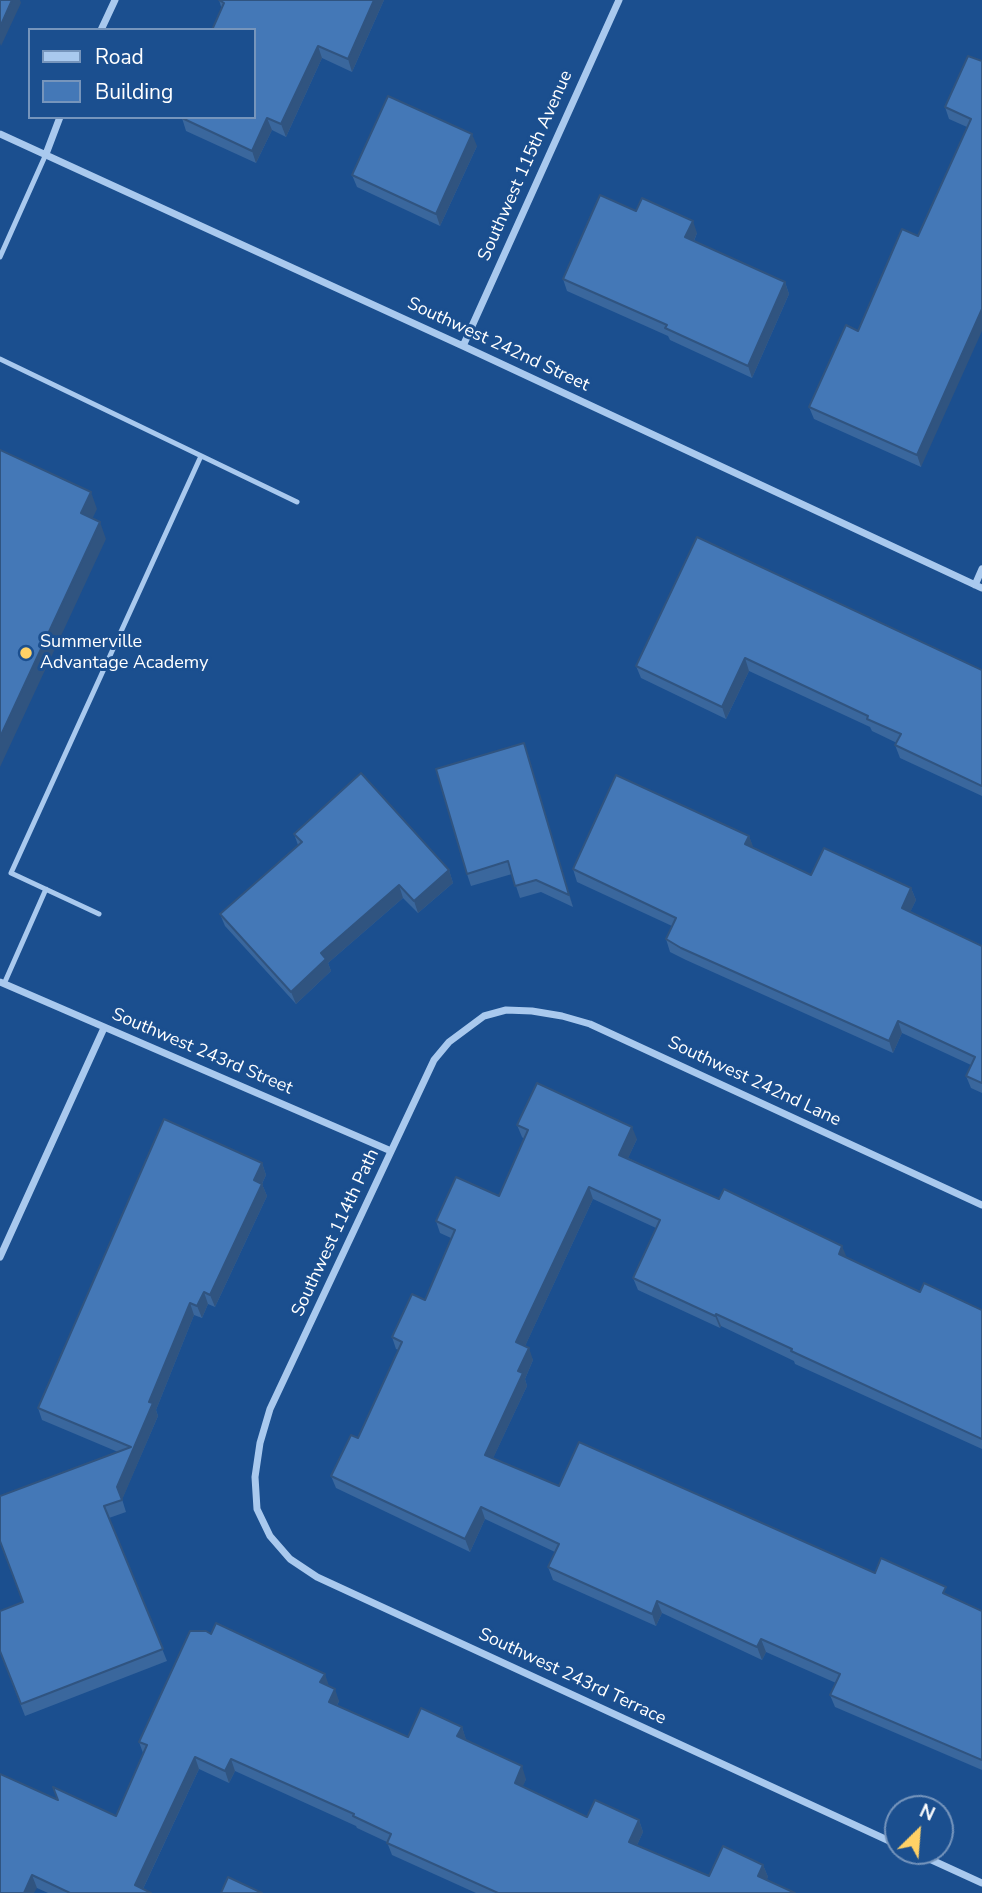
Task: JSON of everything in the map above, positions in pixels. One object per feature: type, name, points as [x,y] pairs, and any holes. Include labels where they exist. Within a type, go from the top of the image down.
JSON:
[{"type":"street","points":[[101,28],[115,0]]},
{"type":"street","name":"Southwest 115th Avenue","points":[[463,346],[619,0]]},
{"type":"street","points":[[46,154],[59,119]]},
{"type":"street","name":"Southwest 242nd Street","points":[[0,134],[978,586]]},
{"type":"street","points":[[978,586],[982,569]]},
{"type":"street","name":"Southwest 243rd Street","points":[[2,983],[391,1152]]},
{"type":"street","name":"Southwest 114th Path","points":[[257,1509],[255,1477],[260,1443],[270,1409],[434,1060],[466,1027],[484,1016],[506,1010]]},
{"type":"street","name":"Southwest 242nd Lane","points":[[506,1010],[562,1016],[590,1024],[982,1205]]},
{"type":"street","points":[[0,1257],[104,1028]]},
{"type":"street","name":"Southwest 243rd Terrace","points":[[257,1509],[270,1536],[290,1559],[317,1577],[884,1838]]},
{"type":"street","points":[[943,1865],[982,1883]]},
{"type":"lane","points":[[0,257],[46,154]]},
{"type":"lane","points":[[0,359],[297,502]]},
{"type":"lane","points":[[99,914],[11,873],[201,456]]},
{"type":"lane","points":[[2,983],[46,889]]},
{"type":"building","points":[[0,0],[12,0],[0,27]]},
{"type":"building","points":[[219,0],[374,0],[348,59],[318,46],[281,124],[267,118],[252,151],[184,119],[256,119],[256,28],[213,28],[224,3]]},
{"type":"building","points":[[968,56],[982,61],[982,309],[917,455],[809,407],[846,325],[858,331],[902,229],[918,236],[971,119],[945,107]]},
{"type":"building","points":[[388,96],[472,134],[436,214],[352,175]]},
{"type":"building","points":[[600,195],[636,211],[642,198],[693,221],[685,237],[785,282],[748,366],[665,328],[667,325],[563,279]]},
{"type":"building","name":"Summerville Advantage Academy","points":[[0,450],[91,492],[81,513],[100,522],[0,737]]},
{"type":"building","points":[[697,537],[982,670],[982,786],[895,745],[901,734],[867,719],[868,716],[745,658],[722,707],[636,666]]},
{"type":"building","points":[[524,743],[569,895],[536,880],[515,886],[508,861],[467,874],[436,769]]},
{"type":"building","points":[[361,773],[449,870],[414,901],[399,885],[321,953],[326,959],[291,992],[220,914],[302,842],[294,834]]},
{"type":"building","points":[[616,775],[749,836],[745,844],[811,875],[824,848],[911,888],[902,908],[982,946],[982,1083],[966,1076],[975,1057],[898,1021],[889,1041],[681,948],[666,939],[676,918],[573,869]]},
{"type":"building","points":[[537,1083],[632,1127],[619,1155],[719,1199],[724,1189],[842,1246],[839,1254],[920,1292],[924,1283],[982,1310],[982,1439],[791,1351],[792,1349],[633,1278],[660,1220],[589,1187],[516,1342],[529,1348],[518,1371],[523,1373],[485,1455],[559,1486],[579,1442],[875,1573],[881,1558],[946,1587],[943,1593],[982,1611],[982,1760],[830,1695],[840,1674],[761,1639],[757,1647],[657,1601],[652,1614],[548,1567],[559,1544],[481,1507],[465,1539],[331,1476],[351,1435],[358,1438],[402,1342],[392,1337],[412,1294],[425,1300],[455,1230],[436,1221],[456,1177],[499,1196],[528,1130],[517,1125]]},
{"type":"building","points":[[164,1119],[262,1163],[254,1180],[262,1184],[210,1295],[204,1292],[197,1306],[190,1303],[149,1402],[153,1403],[117,1487],[122,1500],[104,1506],[163,1649],[21,1704],[0,1651],[0,1611],[23,1602],[0,1541],[0,1496],[131,1447],[38,1408]]},
{"type":"building","points":[[216,1623],[325,1674],[320,1682],[335,1689],[329,1702],[408,1737],[421,1708],[462,1727],[457,1736],[522,1766],[515,1783],[587,1817],[595,1800],[639,1820],[629,1842],[709,1876],[723,1846],[763,1865],[758,1876],[795,1893],[498,1893],[387,1843],[391,1834],[353,1816],[354,1814],[231,1759],[225,1771],[195,1757],[135,1885],[151,1893],[70,1893],[32,1875],[24,1893],[0,1893],[0,1774],[58,1800],[53,1787],[116,1816],[147,1745],[139,1742],[190,1631],[206,1631],[211,1634]]},
{"type":"building","points":[[228,1877],[262,1893],[221,1893]]},
{"type":"place","name":"Summerville Advantage Academy","points":[[26,653]]}]
